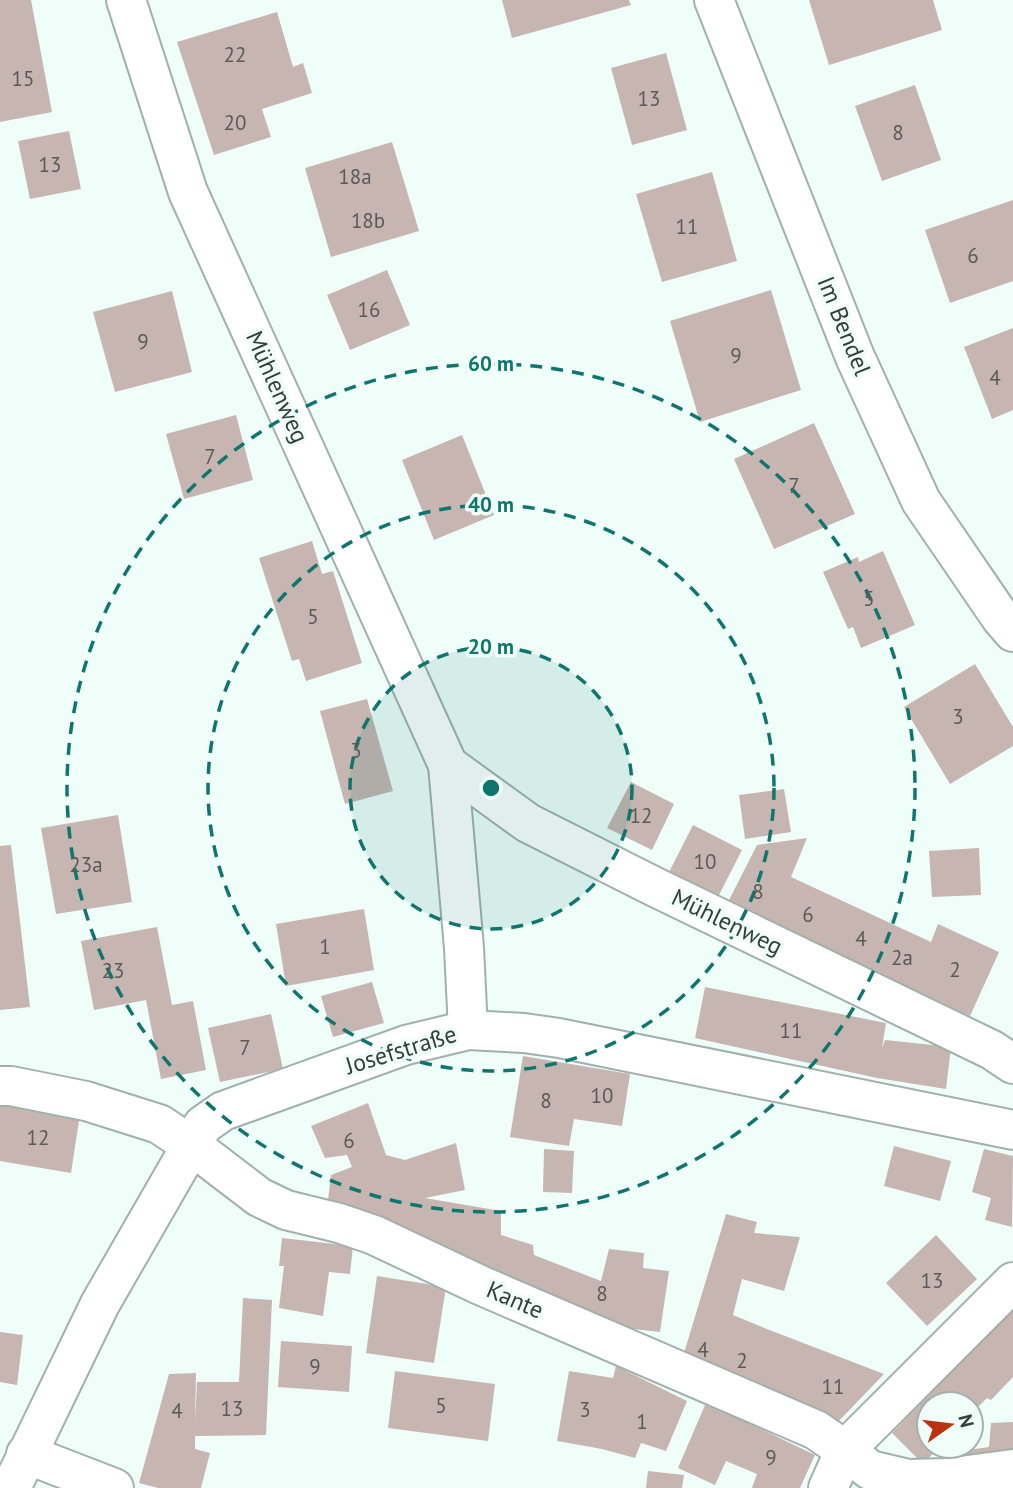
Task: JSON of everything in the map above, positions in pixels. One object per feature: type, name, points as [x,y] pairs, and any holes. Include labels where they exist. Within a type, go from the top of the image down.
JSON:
[{"type":"street","name":"Mühlenweg","points":[[126,0],[188,192],[449,765],[468,1030]]},
{"type":"street","name":"Im Bendel","points":[[714,0],[855,357],[921,501],[1013,632]]},
{"type":"street","name":"Mühlenweg","points":[[449,765],[528,823],[992,1050],[1013,1064]]},
{"type":"street","name":"Josefstraße","points":[[10,1488],[100,1304],[203,1125],[223,1111],[406,1045],[468,1030],[524,1033],[1013,1130]]},
{"type":"street","name":"Kante","points":[[0,1086],[86,1101],[159,1124],[259,1197],[286,1210],[374,1235],[480,1285],[816,1430],[870,1470],[908,1479],[945,1478],[1013,1469]]},
{"type":"street","points":[[828,1488],[845,1450],[1013,1282]]},
{"type":"street","points":[[26,1454],[114,1488]]},
{"type":"building","points":[[0,0],[31,0],[52,112],[0,122]]},
{"type":"building","points":[[502,0],[629,0],[631,5],[512,38]]},
{"type":"building","points":[[809,0],[933,0],[942,30],[829,65]]},
{"type":"building","points":[[277,12],[293,67],[303,63],[312,93],[262,109],[271,137],[214,155],[177,42]]},
{"type":"building","points":[[666,53],[687,130],[632,145],[611,68]]},
{"type":"building","points":[[915,85],[941,160],[882,181],[855,106]]},
{"type":"building","points":[[69,131],[81,189],[30,199],[18,141]]},
{"type":"building","points":[[392,142],[419,231],[331,257],[305,168]]},
{"type":"building","points":[[712,172],[737,261],[662,282],[636,194]]},
{"type":"building","points":[[1013,200],[1013,281],[950,303],[925,230]]},
{"type":"building","points":[[387,270],[410,325],[350,350],[327,295]]},
{"type":"building","points":[[771,290],[801,390],[700,422],[670,321]]},
{"type":"building","points":[[172,291],[192,372],[115,392],[93,312]]},
{"type":"building","points":[[1013,328],[1013,410],[992,419],[964,347]]},
{"type":"building","points":[[236,415],[253,480],[184,499],[166,434]]},
{"type":"building","points":[[814,423],[855,514],[774,549],[734,459]]},
{"type":"building","points":[[462,435],[494,515],[434,540],[402,460]]},
{"type":"building","points":[[312,541],[322,574],[333,571],[362,663],[306,681],[299,659],[292,661],[259,558]]},
{"type":"building","points":[[883,551],[915,625],[861,648],[853,627],[848,629],[823,572],[858,557],[859,562]]},
{"type":"building","points":[[975,664],[1013,727],[1013,746],[950,784],[904,707]]},
{"type":"building","points":[[367,699],[393,791],[345,804],[320,711]]},
{"type":"building","points":[[631,782],[674,804],[652,850],[607,828]]},
{"type":"building","points":[[784,789],[791,832],[745,839],[739,795]]},
{"type":"building","points":[[118,815],[132,902],[56,914],[41,828]]},
{"type":"building","points":[[693,825],[742,850],[717,899],[668,874]]},
{"type":"building","points":[[807,838],[791,877],[931,942],[938,924],[999,952],[970,1016],[910,988],[908,991],[726,906],[757,845]]},
{"type":"building","points":[[11,845],[30,1007],[0,1010],[0,846]]},
{"type":"building","points":[[979,848],[981,895],[932,897],[929,851]]},
{"type":"building","points":[[364,909],[374,970],[286,986],[276,924]]},
{"type":"building","points":[[157,927],[172,1005],[193,1001],[206,1070],[161,1079],[146,1000],[94,1010],[81,941]]},
{"type":"building","points":[[372,982],[384,1023],[333,1037],[321,996]]},
{"type":"building","points":[[705,987],[886,1023],[882,1048],[885,1040],[951,1047],[946,1089],[877,1078],[695,1038]]},
{"type":"building","points":[[271,1014],[283,1069],[220,1082],[208,1028]]},
{"type":"building","points":[[523,1056],[630,1074],[622,1126],[574,1119],[569,1146],[510,1137]]},
{"type":"building","points":[[0,1101],[80,1114],[71,1173],[0,1161]]},
{"type":"building","points":[[368,1103],[386,1155],[405,1160],[456,1143],[465,1190],[425,1198],[501,1211],[501,1235],[533,1245],[534,1255],[601,1281],[609,1249],[644,1253],[643,1268],[669,1271],[660,1332],[634,1329],[634,1337],[415,1234],[328,1200],[331,1175],[352,1167],[347,1155],[325,1158],[311,1126]]},
{"type":"building","points":[[894,1146],[951,1161],[940,1201],[884,1186]]},
{"type":"building","points":[[544,1149],[574,1151],[572,1193],[543,1192]]},
{"type":"building","points":[[984,1149],[1013,1156],[1012,1227],[985,1220],[991,1198],[972,1192]]},
{"type":"building","points":[[726,1214],[757,1222],[754,1233],[800,1237],[784,1291],[742,1279],[733,1315],[884,1374],[836,1424],[681,1363]]},
{"type":"building","points":[[936,1235],[977,1279],[927,1326],[886,1283]]},
{"type":"building","points":[[282,1238],[353,1246],[350,1274],[329,1272],[323,1316],[279,1308],[284,1266],[279,1266]]},
{"type":"building","points":[[377,1276],[446,1287],[434,1363],[366,1353]]},
{"type":"building","points":[[243,1298],[272,1300],[266,1435],[195,1436],[195,1449],[210,1453],[201,1488],[158,1488],[139,1483],[169,1374],[196,1373],[195,1422],[197,1382],[239,1382]]},
{"type":"building","points":[[1013,1309],[1013,1377],[991,1400],[985,1400],[985,1390],[934,1390]]},
{"type":"building","points":[[0,1332],[23,1335],[17,1385],[0,1382]]},
{"type":"building","points":[[281,1341],[352,1346],[349,1392],[278,1387]]},
{"type":"building","points":[[616,1366],[687,1401],[666,1451],[641,1443],[635,1458],[557,1441],[569,1371],[613,1378]]},
{"type":"building","points":[[395,1371],[495,1384],[488,1441],[388,1428]]},
{"type":"building","points":[[705,1405],[815,1455],[800,1488],[752,1488],[757,1474],[726,1461],[715,1485],[678,1468]]},
{"type":"building","points":[[915,1409],[915,1456],[892,1433]]},
{"type":"building","points":[[1013,1422],[1013,1457],[985,1459],[991,1423]]},
{"type":"building","points":[[648,1471],[684,1475],[682,1488],[646,1488]]}]
